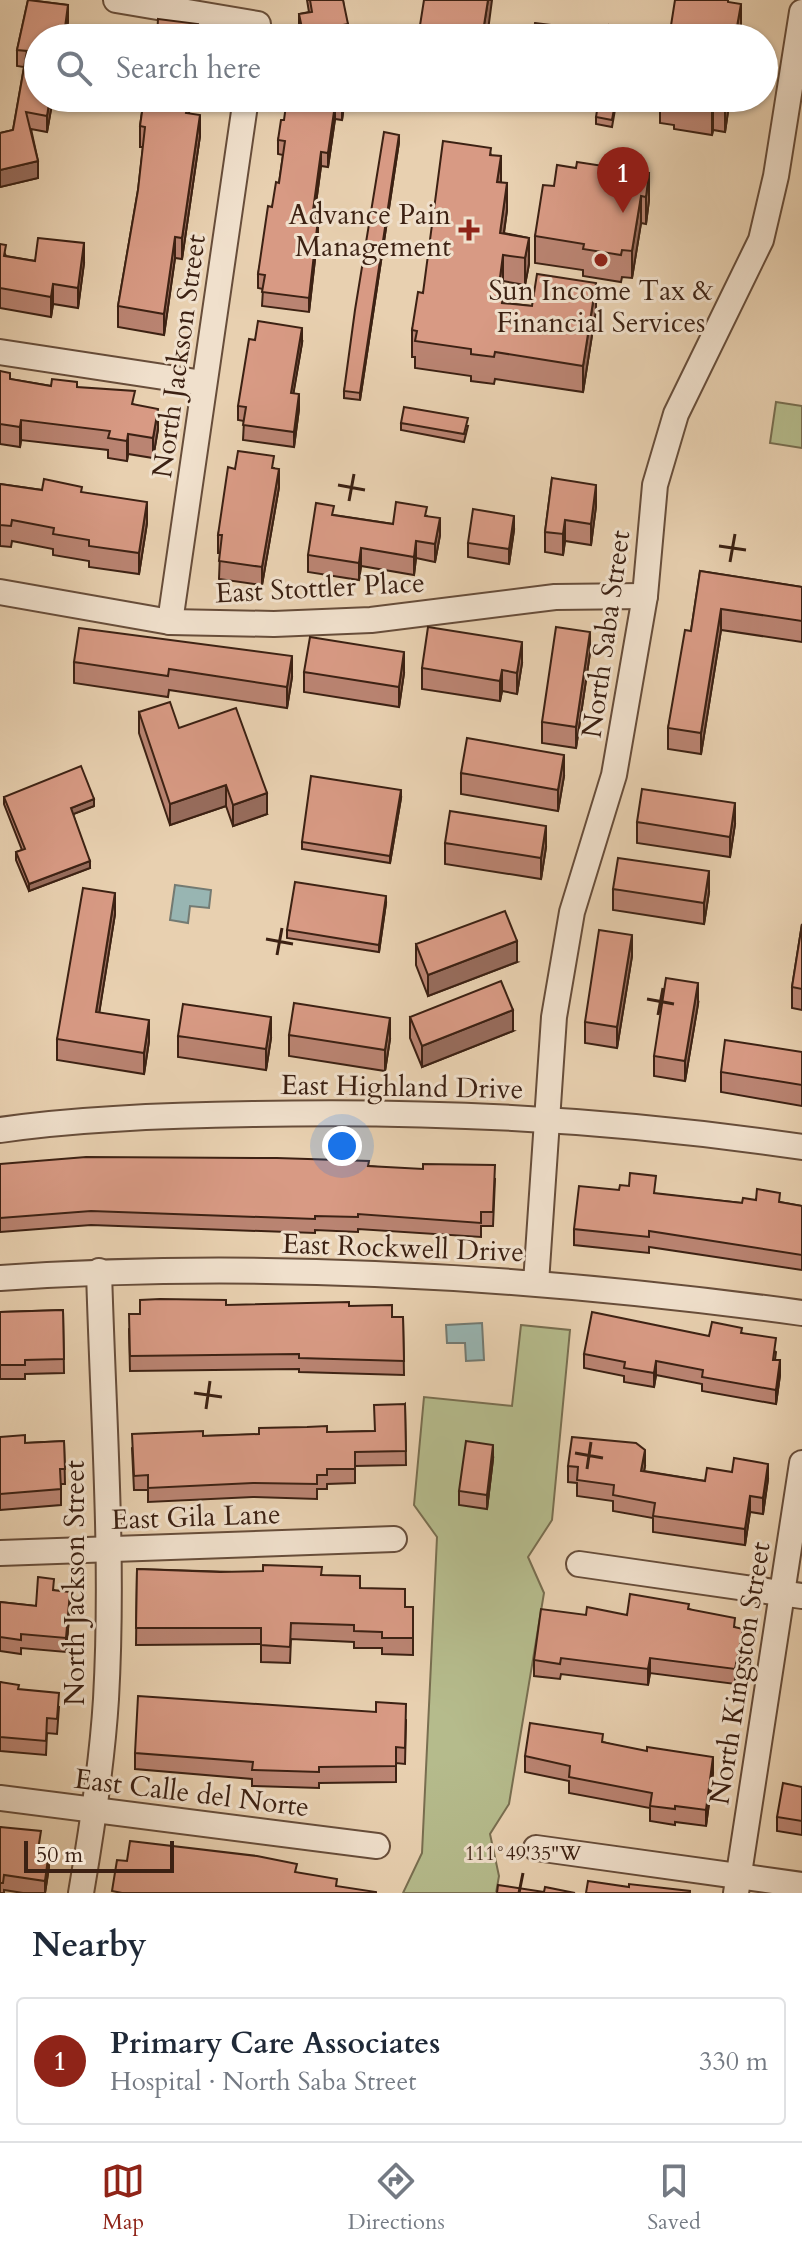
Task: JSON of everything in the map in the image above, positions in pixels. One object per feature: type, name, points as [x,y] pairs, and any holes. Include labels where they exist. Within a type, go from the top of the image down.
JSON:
[{"type":"street","points":[[116,0],[224,24]]},
{"type":"street","name":"North Saba Street","points":[[536,1283],[554,1017],[567,937],[614,775],[645,596],[655,485],[676,414],[761,240],[776,176],[802,12]]},
{"type":"street","name":"North Jackson Street","points":[[170,622],[244,112]]},
{"type":"street","points":[[0,352],[203,383]]},
{"type":"street","name":"East Stottler Place","points":[[0,592],[170,622],[274,624],[371,620],[555,597],[645,596]]},
{"type":"street","name":"East Highland Drive","points":[[0,1130],[189,1115],[348,1111],[545,1119],[802,1147]]},
{"type":"street","name":"North Jackson Street","points":[[81,1893],[95,1809],[106,1698],[108,1549],[99,1271]]},
{"type":"street","name":"East Rockwell Drive","points":[[0,1278],[99,1271],[301,1272],[536,1283],[802,1313]]},
{"type":"street","name":"North Kingston Street","points":[[738,1884],[792,1595],[802,1463]]},
{"type":"street","name":"East Gila Lane","points":[[0,1553],[394,1539]]},
{"type":"street","points":[[579,1564],[792,1595]]},
{"type":"street","name":"East Calle del Norte","points":[[0,1798],[377,1846]]},
{"type":"street","points":[[536,1848],[738,1884],[802,1885]]},
{"type":"green space","points":[[776,402],[802,406],[802,448],[770,443]]},
{"type":"green space","points":[[521,1325],[570,1330],[552,1520],[528,1557],[544,1593],[509,1804],[490,1834],[499,1876],[496,1893],[403,1893],[422,1853],[437,1537],[414,1505],[424,1397],[512,1406]]},
{"type":"water","points":[[175,885],[211,890],[209,908],[190,906],[188,923],[170,920]]},
{"type":"water","points":[[482,1323],[484,1360],[466,1361],[465,1343],[447,1343],[446,1325]]},
{"type":"building","points":[[28,0],[68,5],[65,24],[24,24],[24,51],[17,50]]},
{"type":"building","points":[[310,0],[343,0],[348,24],[301,24],[299,14],[312,12]]},
{"type":"building","points":[[424,0],[488,0],[484,24],[420,24]]},
{"type":"building","points":[[675,0],[728,0],[741,4],[737,24],[671,24]]},
{"type":"building","points":[[158,19],[198,24],[158,24]]},
{"type":"building","points":[[24,68],[24,112],[38,161],[0,170],[0,133],[13,130]]},
{"type":"building","points":[[26,112],[48,112],[47,116]]},
{"type":"building","points":[[142,112],[200,115],[182,238],[175,237],[164,314],[118,306],[138,190],[145,127],[140,126]]},
{"type":"building","points":[[285,112],[334,112],[328,153],[321,152],[312,218],[318,219],[309,298],[262,292],[265,275],[258,274],[268,206],[272,207],[276,182],[279,183],[285,141],[278,140],[281,120],[284,120]]},
{"type":"building","points":[[597,112],[613,112],[612,120],[596,117]]},
{"type":"building","points":[[384,132],[399,135],[360,393],[344,391]]},
{"type":"building","points":[[443,141],[491,148],[490,155],[501,156],[497,182],[507,183],[500,233],[529,238],[525,258],[503,255],[499,285],[505,286],[502,303],[532,306],[537,274],[596,283],[583,366],[495,352],[494,357],[471,354],[471,349],[415,341],[417,331],[412,330],[418,292],[423,293]]},
{"type":"building","points":[[577,162],[649,173],[646,197],[641,196],[632,251],[622,250],[621,255],[583,249],[584,244],[535,236],[543,185],[554,186],[557,165],[576,168]]},
{"type":"building","points":[[38,238],[84,243],[78,288],[53,284],[51,297],[0,288],[0,244],[6,245],[4,256],[35,261]]},
{"type":"building","points":[[258,321],[302,328],[291,393],[299,394],[294,432],[243,425],[246,407],[238,406],[249,339],[255,340]]},
{"type":"building","points":[[0,371],[10,373],[10,379],[51,386],[52,379],[77,382],[77,387],[135,391],[132,404],[158,409],[153,438],[128,434],[127,441],[108,438],[110,431],[21,420],[20,427],[0,424]]},
{"type":"building","points":[[404,407],[468,418],[464,434],[401,423]]},
{"type":"building","points":[[238,451],[274,456],[272,468],[279,469],[262,567],[219,561],[222,535],[218,535],[228,467],[235,469]]},
{"type":"building","points":[[552,478],[596,485],[591,524],[565,520],[563,534],[545,532]]},
{"type":"building","points":[[44,479],[82,487],[81,492],[147,502],[139,553],[89,546],[89,540],[53,534],[54,528],[12,520],[11,526],[0,525],[0,484],[42,490]]},
{"type":"building","points":[[396,502],[427,507],[425,516],[440,518],[435,544],[416,541],[414,557],[361,548],[359,563],[308,555],[316,503],[334,506],[332,515],[393,524]]},
{"type":"building","points":[[473,509],[514,516],[509,549],[468,543]]},
{"type":"building","points":[[700,571],[802,587],[802,621],[721,609],[701,733],[668,728],[685,630],[691,631]]},
{"type":"building","points":[[428,627],[522,642],[517,673],[502,670],[500,681],[422,668]]},
{"type":"building","points":[[556,627],[590,632],[576,727],[542,722]]},
{"type":"building","points":[[79,628],[292,656],[287,687],[169,669],[168,676],[74,662]]},
{"type":"building","points":[[310,637],[404,652],[399,687],[304,672]]},
{"type":"building","points":[[170,702],[179,728],[236,708],[267,793],[233,805],[226,785],[170,804],[139,712]]},
{"type":"building","points":[[467,738],[564,755],[558,790],[461,773]]},
{"type":"building","points":[[81,766],[94,799],[71,808],[90,861],[29,884],[16,852],[25,849],[4,797]]},
{"type":"building","points":[[311,776],[401,790],[390,856],[302,842]]},
{"type":"building","points":[[642,789],[735,803],[730,837],[637,822]]},
{"type":"building","points":[[450,811],[546,826],[541,858],[445,843]]},
{"type":"building","points":[[618,858],[709,871],[704,903],[613,889]]},
{"type":"building","points":[[295,882],[386,896],[379,945],[287,930]]},
{"type":"building","points":[[83,888],[115,893],[96,1012],[149,1020],[144,1053],[57,1039]]},
{"type":"building","points":[[505,911],[517,941],[428,975],[416,944]]},
{"type":"building","points":[[802,924],[802,989],[792,987]]},
{"type":"building","points":[[599,930],[632,935],[617,1027],[585,1022]]},
{"type":"building","points":[[666,978],[698,983],[685,1061],[654,1056]]},
{"type":"building","points":[[501,981],[513,1010],[422,1046],[410,1017]]},
{"type":"building","points":[[294,1003],[390,1018],[385,1050],[289,1035]]},
{"type":"building","points":[[183,1004],[271,1017],[266,1049],[178,1036]]},
{"type":"building","points":[[725,1040],[802,1052],[802,1085],[721,1072]]},
{"type":"building","points":[[86,1157],[369,1161],[368,1166],[423,1169],[423,1164],[495,1165],[493,1212],[481,1212],[481,1223],[358,1214],[358,1217],[315,1216],[315,1219],[91,1211],[0,1218],[0,1164]]},
{"type":"building","points":[[630,1173],[656,1176],[654,1193],[742,1203],[743,1198],[756,1200],[757,1189],[780,1193],[779,1202],[802,1206],[802,1255],[649,1231],[649,1237],[574,1229],[579,1186],[619,1190],[620,1185],[629,1186]]},
{"type":"building","points":[[140,1300],[226,1300],[226,1305],[349,1302],[349,1306],[392,1305],[392,1317],[403,1317],[404,1361],[299,1358],[299,1354],[130,1356],[129,1314],[140,1314]]},
{"type":"building","points":[[63,1310],[64,1359],[25,1360],[25,1365],[0,1365],[0,1312]]},
{"type":"building","points":[[592,1312],[709,1336],[712,1322],[742,1328],[741,1333],[776,1338],[773,1360],[780,1360],[776,1390],[702,1377],[703,1370],[656,1361],[654,1373],[624,1368],[625,1362],[584,1354]]},
{"type":"building","points":[[405,1404],[406,1451],[355,1452],[355,1469],[327,1469],[327,1475],[317,1475],[317,1484],[253,1483],[148,1488],[148,1475],[134,1476],[132,1434],[203,1431],[203,1436],[259,1434],[259,1428],[327,1426],[327,1432],[375,1431],[374,1405]]},
{"type":"building","points":[[25,1435],[25,1443],[64,1441],[65,1469],[60,1469],[61,1489],[0,1494],[0,1437]]},
{"type":"building","points":[[572,1437],[636,1443],[645,1450],[641,1471],[705,1481],[707,1468],[732,1472],[734,1458],[768,1464],[763,1498],[750,1496],[745,1529],[653,1516],[655,1503],[613,1495],[614,1485],[577,1480],[578,1467],[568,1466]]},
{"type":"building","points":[[466,1441],[493,1445],[487,1495],[459,1491]]},
{"type":"building","points":[[263,1565],[322,1567],[321,1575],[360,1576],[360,1588],[405,1589],[405,1607],[413,1607],[413,1638],[382,1638],[382,1632],[354,1631],[354,1625],[291,1623],[290,1647],[261,1645],[261,1628],[136,1628],[137,1569],[263,1571]]},
{"type":"building","points":[[38,1577],[54,1579],[53,1590],[70,1592],[66,1638],[21,1634],[21,1640],[0,1637],[0,1602],[36,1606]]},
{"type":"building","points":[[630,1594],[689,1604],[688,1609],[735,1618],[734,1627],[743,1629],[735,1669],[650,1658],[648,1669],[561,1658],[560,1664],[534,1660],[541,1609],[586,1615],[587,1607],[627,1615]]},
{"type":"building","points":[[0,1682],[19,1685],[18,1689],[59,1693],[57,1719],[47,1718],[46,1741],[0,1737]]},
{"type":"building","points":[[138,1696],[376,1712],[376,1702],[406,1704],[405,1748],[396,1747],[396,1766],[319,1767],[319,1772],[252,1770],[253,1762],[135,1753]]},
{"type":"building","points":[[530,1723],[603,1734],[602,1742],[647,1751],[647,1747],[713,1757],[706,1810],[650,1806],[652,1793],[569,1777],[570,1766],[525,1756]]},
{"type":"building","points":[[783,1783],[802,1787],[802,1821],[777,1817]]},
{"type":"building","points":[[0,1827],[41,1831],[38,1850],[49,1851],[45,1881],[4,1875],[3,1883],[0,1883]]},
{"type":"building","points":[[130,1841],[257,1856],[297,1864],[295,1872],[337,1879],[336,1886],[376,1893],[112,1891],[117,1860],[127,1861]]},
{"type":"building","points":[[588,1881],[690,1891],[690,1893],[586,1893]]},
{"type":"building","points":[[498,1885],[544,1892],[545,1887],[575,1893],[497,1893]]},
{"type":"place","name":"Primary Care Associates","points":[[623,213]]},
{"type":"place","name":"Advance Pain Management","points":[[469,230]]},
{"type":"place","name":"Sun Income Tax & Financial Services","points":[[601,260]]}]
